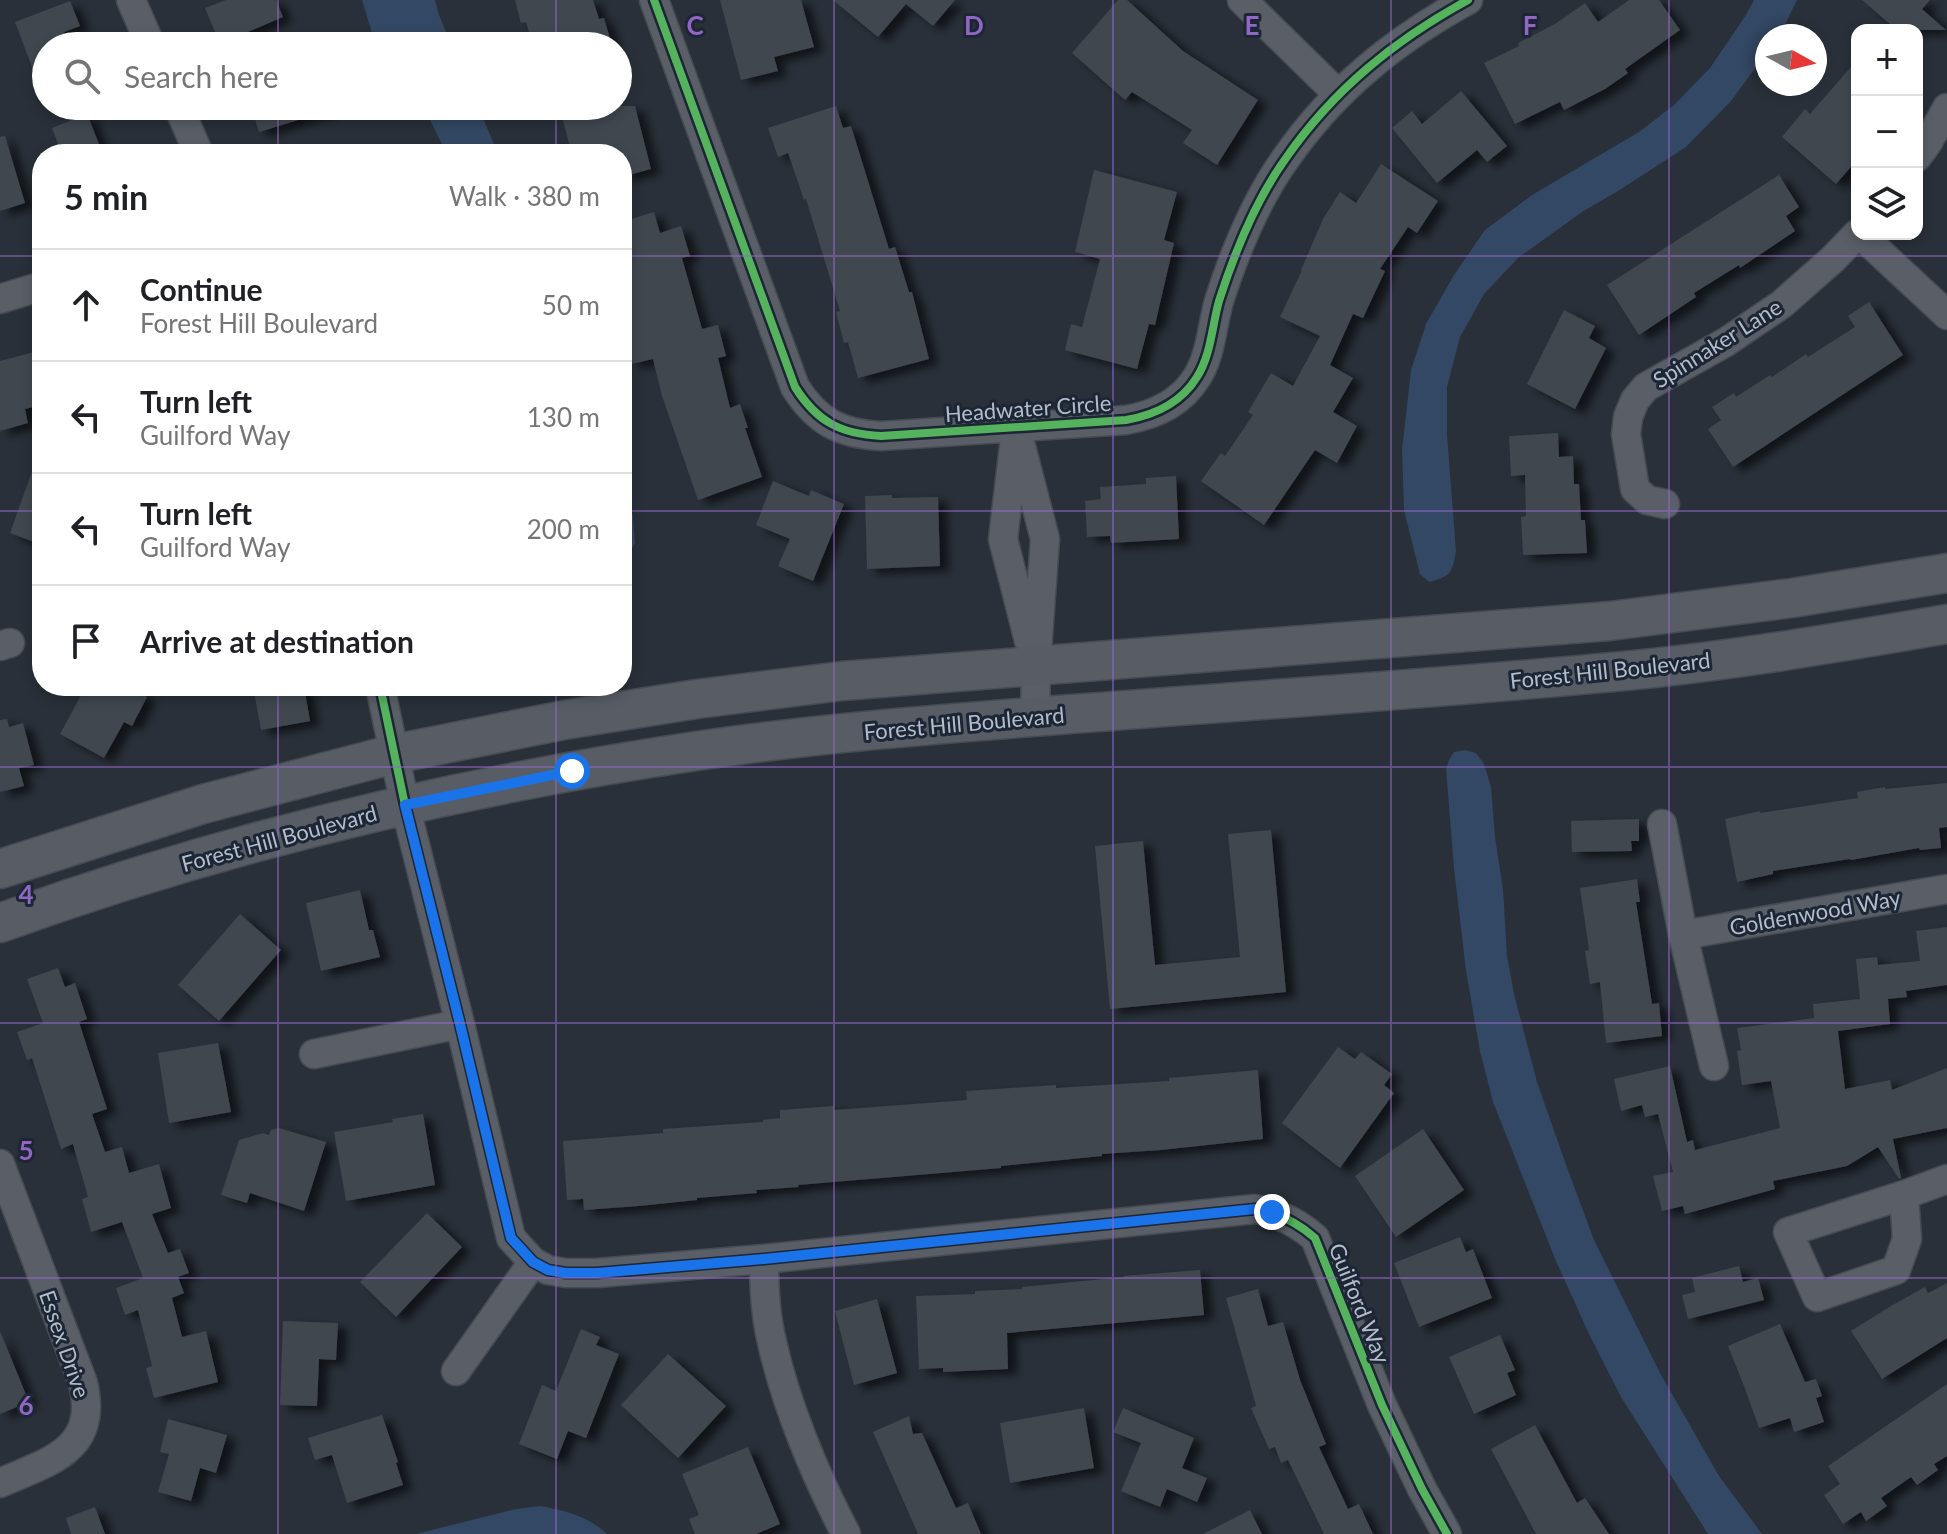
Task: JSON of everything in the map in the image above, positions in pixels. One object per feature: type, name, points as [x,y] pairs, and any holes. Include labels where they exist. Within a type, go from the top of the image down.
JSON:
[{"type":"main road","points":[[0,869],[203,804],[394,754],[564,720],[697,699],[842,681],[1610,621],[1792,598],[1947,573]]},
{"type":"main road","name":"Forest Hill Boulevard","points":[[0,923],[210,855],[405,805],[572,771],[705,750],[850,732],[1618,672],[1800,648],[1947,624]]},
{"type":"street","points":[[131,0],[145,32]]},
{"type":"street","name":"Headwater Circle","points":[[654,0],[795,387],[804,402],[830,424],[845,431],[881,436],[1126,420],[1143,417],[1174,402],[1197,377],[1205,362],[1219,303],[1238,247],[1263,194],[1292,150],[1338,94],[1382,55],[1468,0]]},
{"type":"street","points":[[1242,0],[1338,94]]},
{"type":"street","points":[[1923,149],[1947,108]]},
{"type":"street","points":[[184,120],[195,144]]},
{"type":"street","name":"Spinnaker Lane","points":[[1665,504],[1647,500],[1635,489],[1626,434],[1628,417],[1635,400],[1646,387],[1726,342],[1782,304],[1852,240]]},
{"type":"street","points":[[1865,240],[1947,315]]},
{"type":"street","points":[[0,299],[32,289]]},
{"type":"street","name":"Headwater Circle","points":[[1016,427],[1003,539],[1036,665]]},
{"type":"street","name":"Headwater Circle","points":[[1016,427],[1045,539],[1035,717]]},
{"type":"street","points":[[382,696],[405,805],[511,1238],[533,1262],[456,1371]]},
{"type":"street","points":[[1662,824],[1683,935],[1714,1066]]},
{"type":"street","name":"Goldenwood Way","points":[[1683,935],[1947,889]]},
{"type":"street","points":[[314,1054],[460,1024]]},
{"type":"street","name":"Essex Drive","points":[[0,1164],[83,1383],[87,1401],[82,1428],[66,1452],[0,1483]]},
{"type":"street","points":[[1904,1195],[1907,1239],[1896,1270],[1817,1297],[1788,1232],[1947,1179]]},
{"type":"street","name":"Guilford Way","points":[[533,1262],[548,1270],[597,1273],[1255,1209],[1272,1212],[1288,1218],[1315,1238],[1382,1405],[1447,1534]]},
{"type":"street","points":[[764,1259],[764,1294],[781,1376],[805,1445],[846,1534]]},
{"type":"water","points":[[362,0],[435,0],[446,32],[372,32]]},
{"type":"water","points":[[1754,0],[1797,0],[1785,24],[1755,24],[1755,68],[1731,101],[1686,147],[1582,212],[1518,258],[1484,294],[1460,337],[1447,387],[1447,434],[1456,552],[1449,573],[1429,582],[1420,574],[1404,510],[1402,450],[1411,370],[1426,324],[1485,230],[1532,195],[1639,132],[1674,105],[1710,68]]},
{"type":"water","points":[[430,120],[484,120],[494,144],[442,144]]},
{"type":"water","points":[[632,512],[633,516],[635,544],[632,548]]},
{"type":"water","points":[[1465,750],[1476,753],[1484,764],[1491,787],[1507,956],[1514,994],[1537,1082],[1594,1240],[1660,1373],[1719,1476],[1762,1534],[1708,1534],[1621,1397],[1556,1261],[1493,1102],[1480,1051],[1466,971],[1446,769],[1454,752]]},
{"type":"water","points":[[541,1506],[568,1512],[607,1534],[416,1534],[516,1509]]},
{"type":"building","points":[[226,0],[276,0],[283,17],[248,32],[215,32],[205,8]]},
{"type":"building","points":[[515,0],[593,0],[599,19],[604,18],[608,32],[529,32],[526,22],[521,23]]},
{"type":"building","points":[[720,0],[801,0],[814,47],[774,57],[778,71],[741,80]]},
{"type":"building","points":[[833,0],[955,0],[933,26],[906,4],[878,37]]},
{"type":"building","points":[[1118,0],[1127,0],[1183,51],[1258,100],[1217,165],[1183,143],[1192,130],[1132,92],[1125,100],[1072,53]]},
{"type":"building","points":[[1629,0],[1659,0],[1680,30],[1625,69],[1628,73],[1605,89],[1564,110],[1560,102],[1515,124],[1484,63],[1519,46],[1518,43],[1555,24],[1585,3],[1598,22]]},
{"type":"building","points":[[1862,0],[1930,0],[1922,9],[1946,30],[1923,30],[1923,24],[1890,24]]},
{"type":"building","points":[[70,1],[80,26],[64,32],[32,32],[32,67],[15,22]]},
{"type":"building","points":[[1851,67],[1851,167],[1836,184],[1782,137],[1805,109],[1810,114]]},
{"type":"building","points":[[1461,91],[1507,146],[1487,162],[1477,150],[1437,183],[1392,128],[1412,111],[1422,124]]},
{"type":"building","points":[[632,106],[635,106],[651,169],[632,174],[632,144],[569,144],[563,120],[632,120]]},
{"type":"building","points":[[836,106],[843,128],[851,126],[889,249],[895,247],[909,292],[912,292],[929,359],[858,378],[848,342],[844,343],[836,312],[840,311],[806,199],[788,153],[778,157],[768,128]]},
{"type":"building","points":[[72,120],[89,120],[99,144],[58,144],[52,128]]},
{"type":"building","points":[[255,120],[298,120],[259,132]]},
{"type":"building","points":[[5,136],[25,203],[0,211],[0,137]]},
{"type":"building","points":[[1381,164],[1438,201],[1417,233],[1408,227],[1380,269],[1385,271],[1363,318],[1353,314],[1330,365],[1353,378],[1333,412],[1357,426],[1337,463],[1315,450],[1264,525],[1201,481],[1221,453],[1225,456],[1253,415],[1248,412],[1271,373],[1293,386],[1320,336],[1280,317],[1323,219],[1340,192],[1356,203]]},
{"type":"building","points":[[1094,170],[1177,192],[1164,240],[1174,243],[1155,325],[1149,324],[1137,369],[1065,350],[1071,324],[1082,327],[1100,259],[1075,252]]},
{"type":"building","points":[[1779,175],[1799,207],[1786,216],[1795,231],[1740,268],[1739,265],[1694,293],[1696,297],[1639,335],[1607,285]]},
{"type":"building","points":[[654,212],[660,233],[681,226],[690,256],[682,258],[702,329],[718,325],[726,356],[718,358],[730,408],[740,404],[762,477],[698,500],[662,396],[653,359],[632,364],[632,219]]},
{"type":"building","points":[[1869,302],[1903,355],[1733,467],[1708,429],[1721,420],[1712,407],[1734,393],[1736,397],[1770,375],[1772,377],[1806,354],[1808,357],[1855,327],[1848,316]]},
{"type":"building","points":[[1564,310],[1595,326],[1589,338],[1606,348],[1575,409],[1527,384]]},
{"type":"building","points":[[32,353],[32,407],[25,409],[28,423],[0,431],[0,361]]},
{"type":"building","points":[[1558,433],[1559,457],[1573,456],[1574,484],[1579,484],[1587,553],[1523,555],[1521,517],[1526,516],[1525,475],[1511,476],[1509,436]]},
{"type":"building","points":[[32,472],[32,541],[10,533]]},
{"type":"building","points":[[1176,476],[1179,539],[1111,543],[1110,536],[1087,537],[1085,501],[1101,499],[1100,487],[1146,484],[1146,478]]},
{"type":"building","points":[[773,481],[809,496],[811,490],[844,504],[813,581],[778,566],[790,539],[756,525]]},
{"type":"building","points":[[892,495],[892,498],[938,497],[940,566],[867,569],[865,496]]},
{"type":"building","points":[[81,696],[147,697],[132,726],[124,722],[104,758],[60,734]]},
{"type":"building","points":[[255,696],[306,696],[310,721],[261,730]]},
{"type":"building","points":[[7,719],[9,727],[23,723],[34,765],[19,768],[24,786],[0,792],[0,720]]},
{"type":"building","points":[[1947,783],[1947,827],[1939,828],[1941,848],[1919,848],[1773,871],[1773,874],[1737,882],[1725,819],[1760,811],[1858,798],[1857,792],[1885,787]]},
{"type":"building","points":[[1639,819],[1639,841],[1631,841],[1632,851],[1572,852],[1571,821]]},
{"type":"building","points":[[1271,830],[1286,992],[1110,1009],[1095,846],[1143,841],[1155,965],[1240,957],[1228,834]]},
{"type":"building","points":[[1637,879],[1640,902],[1636,902],[1652,1004],[1659,1003],[1662,1036],[1606,1043],[1600,982],[1590,984],[1585,951],[1589,950],[1580,888]]},
{"type":"building","points":[[360,890],[369,930],[373,930],[380,957],[321,971],[306,903]]},
{"type":"building","points":[[240,914],[281,950],[219,1021],[178,985]]},
{"type":"building","points":[[1947,927],[1947,985],[1906,991],[1907,997],[1888,999],[1890,1024],[1838,1031],[1845,1089],[1890,1080],[1892,1090],[1947,1068],[1947,1128],[1893,1139],[1901,1178],[1878,1147],[1847,1166],[1773,1181],[1775,1189],[1685,1214],[1683,1206],[1662,1211],[1653,1176],[1673,1172],[1658,1114],[1645,1117],[1642,1105],[1621,1111],[1614,1079],[1670,1066],[1687,1142],[1693,1140],[1695,1150],[1780,1128],[1771,1081],[1742,1085],[1737,1028],[1814,1018],[1813,1004],[1860,999],[1856,959],[1877,957],[1878,965],[1920,961],[1916,931]]},
{"type":"building","points":[[58,968],[65,987],[75,983],[87,1019],[79,1022],[107,1109],[92,1114],[105,1152],[122,1147],[129,1173],[159,1164],[171,1208],[152,1214],[168,1253],[180,1249],[189,1273],[178,1277],[184,1293],[172,1298],[182,1337],[206,1331],[218,1382],[154,1398],[146,1368],[152,1366],[138,1310],[125,1315],[116,1288],[143,1278],[122,1222],[91,1232],[82,1199],[88,1197],[73,1144],[61,1149],[32,1058],[27,1060],[17,1032],[43,1023],[27,979]]},
{"type":"building","points":[[218,1043],[231,1112],[169,1123],[158,1053]]},
{"type":"building","points":[[1338,1047],[1355,1059],[1361,1052],[1392,1074],[1384,1085],[1394,1093],[1340,1168],[1282,1123]]},
{"type":"building","points":[[1258,1070],[1263,1139],[1102,1154],[1001,1168],[798,1185],[756,1190],[757,1193],[639,1206],[584,1210],[583,1199],[567,1200],[563,1141],[663,1133],[663,1129],[763,1122],[780,1118],[780,1110],[834,1106],[834,1110],[967,1100],[966,1091],[1169,1081],[1169,1078]]},
{"type":"building","points":[[423,1114],[435,1185],[346,1201],[334,1132]]},
{"type":"building","points":[[279,1128],[326,1142],[304,1211],[250,1193],[247,1203],[221,1195],[239,1140],[263,1133],[269,1135],[271,1130]]},
{"type":"building","points":[[1423,1129],[1464,1190],[1396,1237],[1355,1176]]},
{"type":"building","points":[[427,1213],[462,1247],[396,1317],[360,1282]]},
{"type":"building","points":[[1460,1237],[1466,1252],[1473,1249],[1492,1298],[1419,1327],[1394,1263]]},
{"type":"building","points":[[1739,1266],[1743,1282],[1758,1278],[1764,1300],[1688,1319],[1682,1295],[1695,1292],[1692,1278]]},
{"type":"building","points":[[1200,1270],[1204,1315],[1007,1333],[1008,1369],[943,1372],[943,1368],[919,1369],[916,1296],[975,1294],[975,1291]]},
{"type":"building","points":[[1947,1283],[1947,1338],[1882,1379],[1851,1331],[1925,1287],[1928,1293]]},
{"type":"building","points":[[1258,1289],[1268,1326],[1283,1322],[1300,1380],[1326,1444],[1319,1447],[1348,1509],[1359,1504],[1373,1534],[1324,1534],[1288,1460],[1281,1463],[1275,1447],[1269,1449],[1251,1408],[1256,1406],[1226,1298]]},
{"type":"building","points":[[877,1299],[897,1373],[854,1385],[835,1311]]},
{"type":"building","points":[[283,1321],[338,1323],[336,1360],[319,1359],[317,1406],[280,1405]]},
{"type":"building","points":[[1780,1324],[1805,1382],[1816,1379],[1822,1396],[1816,1398],[1824,1422],[1794,1432],[1790,1418],[1759,1428],[1728,1346]]},
{"type":"building","points":[[581,1329],[600,1337],[596,1345],[619,1354],[586,1438],[568,1431],[557,1459],[519,1444],[542,1385],[556,1391]]},
{"type":"building","points":[[0,1331],[29,1402],[0,1414]]},
{"type":"building","points":[[1500,1335],[1515,1370],[1507,1373],[1516,1395],[1474,1414],[1449,1357]]},
{"type":"building","points":[[668,1354],[726,1406],[678,1458],[621,1405]]},
{"type":"building","points":[[1947,1384],[1947,1456],[1934,1464],[1938,1470],[1917,1485],[1911,1477],[1881,1498],[1887,1506],[1866,1521],[1861,1512],[1843,1524],[1824,1495],[1840,1484],[1828,1466]]},
{"type":"building","points":[[1084,1408],[1094,1468],[1010,1483],[1000,1423]]},
{"type":"building","points":[[1123,1408],[1194,1438],[1182,1468],[1207,1478],[1197,1502],[1167,1489],[1160,1507],[1121,1491],[1141,1443],[1113,1432]]},
{"type":"building","points":[[382,1415],[403,1485],[347,1503],[332,1455],[315,1460],[308,1438]]},
{"type":"building","points":[[909,1416],[913,1434],[922,1433],[956,1508],[968,1503],[981,1534],[918,1534],[873,1432]]},
{"type":"building","points":[[168,1419],[227,1435],[216,1473],[200,1468],[191,1501],[158,1492],[169,1454],[160,1452]]},
{"type":"building","points":[[1535,1425],[1577,1503],[1585,1498],[1609,1534],[1536,1534],[1491,1449]]},
{"type":"building","points":[[748,1447],[780,1524],[756,1534],[695,1534],[689,1519],[699,1515],[682,1474]]},
{"type":"building","points":[[95,1507],[105,1534],[71,1534],[66,1518]]},
{"type":"building","points":[[1250,1510],[1262,1534],[1203,1534]]},
{"type":"cycle path","points":[[654,0],[795,387],[812,409],[831,424],[854,432],[881,436],[1126,420],[1147,415],[1175,401],[1191,386],[1202,368],[1219,301],[1239,245],[1255,209],[1286,158],[1324,110],[1368,68],[1391,49],[1468,0]]},
{"type":"cycle path","points":[[382,696],[405,805],[511,1238],[533,1262],[548,1270],[597,1273],[1255,1209],[1272,1213],[1294,1223],[1315,1238],[1382,1405],[1447,1534]]},
{"type":"route","points":[[572,771],[405,805],[511,1238],[533,1262],[548,1270],[597,1273],[1255,1209],[1272,1212]]}]
